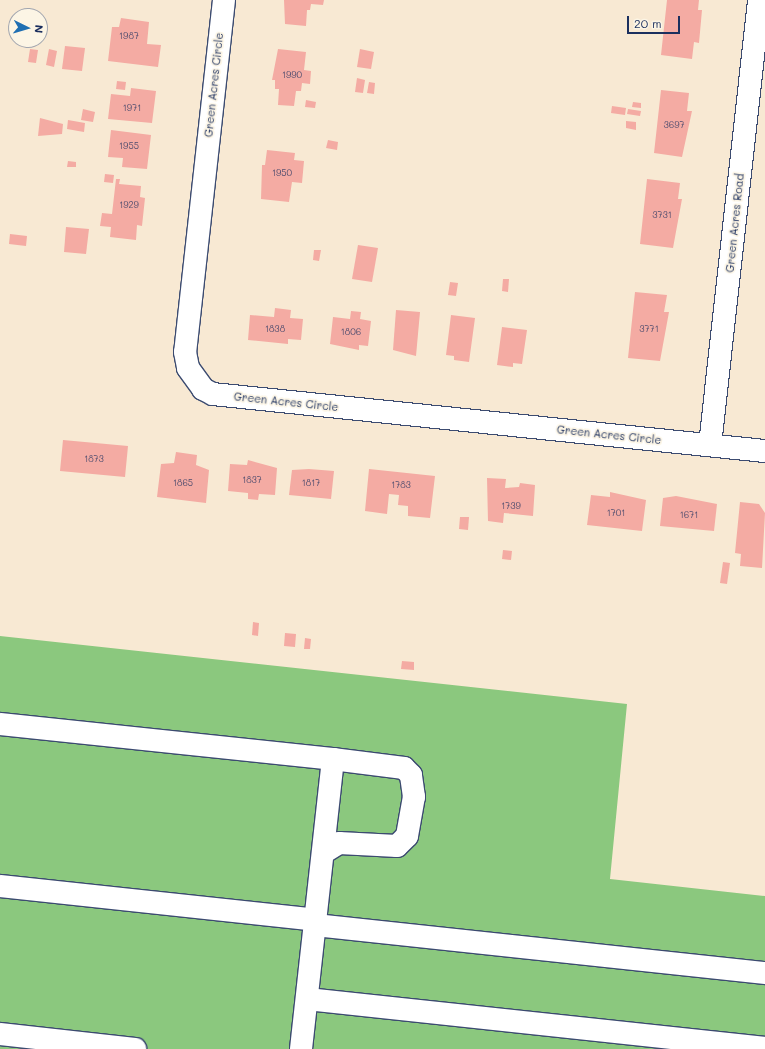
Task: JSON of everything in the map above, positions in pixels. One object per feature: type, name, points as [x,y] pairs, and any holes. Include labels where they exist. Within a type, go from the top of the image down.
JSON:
[{"type":"street","name":"Green Acres Circle","points":[[224,0],[186,352],[188,368],[203,389],[213,394],[710,445],[765,452]]},
{"type":"street","name":"Green Acres Road","points":[[710,445],[759,0]]},
{"type":"street","points":[[0,724],[333,759],[404,768],[411,775],[414,797],[407,836],[397,846],[339,843],[323,853]]},
{"type":"street","points":[[301,1049],[333,759]]},
{"type":"street","points":[[0,886],[765,973]]},
{"type":"street","points":[[307,999],[765,1048]]},
{"type":"street","points":[[0,1034],[135,1049]]},
{"type":"green space","points":[[0,636],[627,704],[610,879],[765,896],[765,1049],[0,1049]]},
{"type":"building","points":[[284,0],[324,0],[323,5],[311,4],[310,10],[307,10],[306,26],[285,24]]},
{"type":"building","points":[[667,0],[699,0],[698,10],[702,10],[699,43],[694,42],[692,59],[661,55]]},
{"type":"building","points":[[121,18],[149,22],[147,44],[161,45],[158,67],[108,61],[112,27],[119,27]]},
{"type":"building","points":[[65,46],[85,48],[82,71],[62,69]]},
{"type":"building","points":[[30,49],[38,50],[36,63],[28,62]]},
{"type":"building","points":[[49,49],[57,51],[54,67],[46,65]]},
{"type":"building","points":[[278,49],[306,52],[304,70],[311,71],[310,84],[302,83],[301,91],[296,91],[294,106],[278,105],[279,89],[275,89],[275,80],[272,80]]},
{"type":"building","points":[[360,49],[374,52],[371,69],[357,67]]},
{"type":"building","points":[[357,78],[365,80],[363,93],[355,92]]},
{"type":"building","points":[[117,81],[126,82],[125,90],[116,89]]},
{"type":"building","points":[[369,82],[375,83],[374,94],[367,93]]},
{"type":"building","points":[[131,88],[156,91],[152,123],[108,119],[111,94],[130,96]]},
{"type":"building","points":[[661,90],[689,93],[687,111],[692,111],[682,157],[654,153]]},
{"type":"building","points":[[306,100],[316,102],[315,108],[305,107]]},
{"type":"building","points":[[633,102],[641,103],[641,108],[632,107]]},
{"type":"building","points":[[612,106],[626,108],[625,115],[611,113]]},
{"type":"building","points":[[83,109],[95,112],[93,122],[81,120]]},
{"type":"building","points":[[628,109],[641,111],[640,116],[627,114]]},
{"type":"building","points":[[40,118],[63,124],[62,134],[38,136]]},
{"type":"building","points":[[68,120],[85,123],[84,132],[67,129]]},
{"type":"building","points":[[626,121],[636,122],[636,130],[626,128]]},
{"type":"building","points":[[111,130],[151,135],[147,169],[122,167],[123,158],[108,157]]},
{"type":"building","points":[[328,140],[338,142],[337,150],[326,148]]},
{"type":"building","points":[[267,150],[295,153],[294,160],[304,161],[302,183],[292,182],[289,202],[261,199],[262,165],[265,165]]},
{"type":"building","points":[[68,161],[76,162],[76,167],[67,167]]},
{"type":"building","points":[[105,174],[114,175],[113,183],[104,182]]},
{"type":"building","points":[[116,179],[120,179],[119,184],[141,186],[140,197],[145,198],[142,226],[137,225],[136,240],[110,237],[111,227],[100,226],[102,213],[112,214]]},
{"type":"building","points":[[647,179],[680,183],[678,199],[682,199],[673,248],[640,244]]},
{"type":"building","points":[[66,227],[89,229],[86,254],[64,252]]},
{"type":"building","points":[[10,234],[27,236],[26,246],[9,244]]},
{"type":"building","points":[[358,245],[378,248],[372,282],[352,279]]},
{"type":"building","points":[[314,250],[321,250],[319,261],[313,260]]},
{"type":"building","points":[[503,279],[509,279],[508,292],[502,291]]},
{"type":"building","points":[[450,282],[458,283],[456,296],[448,295]]},
{"type":"building","points":[[635,292],[667,295],[664,312],[669,312],[660,361],[628,358]]},
{"type":"building","points":[[275,308],[291,310],[290,318],[303,319],[301,340],[288,339],[288,344],[248,340],[250,315],[274,317]]},
{"type":"building","points":[[396,310],[420,312],[416,356],[393,350]]},
{"type":"building","points":[[351,311],[361,312],[360,319],[371,321],[368,346],[359,345],[359,350],[330,344],[333,317],[350,319]]},
{"type":"building","points":[[451,315],[475,318],[469,362],[454,360],[454,356],[446,355]]},
{"type":"building","points":[[502,327],[527,330],[522,364],[513,363],[513,367],[497,365]]},
{"type":"building","points":[[63,440],[128,446],[125,477],[60,471]]},
{"type":"building","points":[[176,452],[197,455],[196,465],[209,470],[206,503],[157,497],[161,464],[174,463]]},
{"type":"building","points":[[248,460],[277,468],[275,495],[259,494],[258,500],[248,499],[248,493],[228,491],[230,464],[247,465]]},
{"type":"building","points":[[309,469],[334,471],[331,499],[289,495],[292,470]]},
{"type":"building","points":[[369,469],[435,476],[430,518],[408,516],[408,506],[398,505],[399,495],[389,494],[387,514],[365,511]]},
{"type":"building","points":[[487,478],[506,479],[505,488],[519,487],[520,483],[535,485],[533,516],[504,513],[503,523],[488,521]]},
{"type":"building","points":[[610,492],[646,500],[642,531],[587,525],[591,495],[610,497]]},
{"type":"building","points":[[676,496],[717,504],[714,531],[660,526],[663,498]]},
{"type":"building","points":[[740,502],[759,504],[765,513],[762,568],[740,566],[741,554],[735,553]]},
{"type":"building","points":[[460,517],[469,517],[468,530],[459,529]]},
{"type":"building","points":[[503,550],[512,551],[511,560],[502,559]]},
{"type":"building","points":[[723,562],[730,563],[727,584],[720,583]]},
{"type":"building","points":[[253,622],[259,623],[258,636],[252,635]]},
{"type":"building","points":[[285,633],[296,634],[295,647],[284,646]]},
{"type":"building","points":[[305,638],[311,639],[310,649],[304,649]]},
{"type":"building","points":[[402,661],[414,662],[414,670],[401,669]]}]
